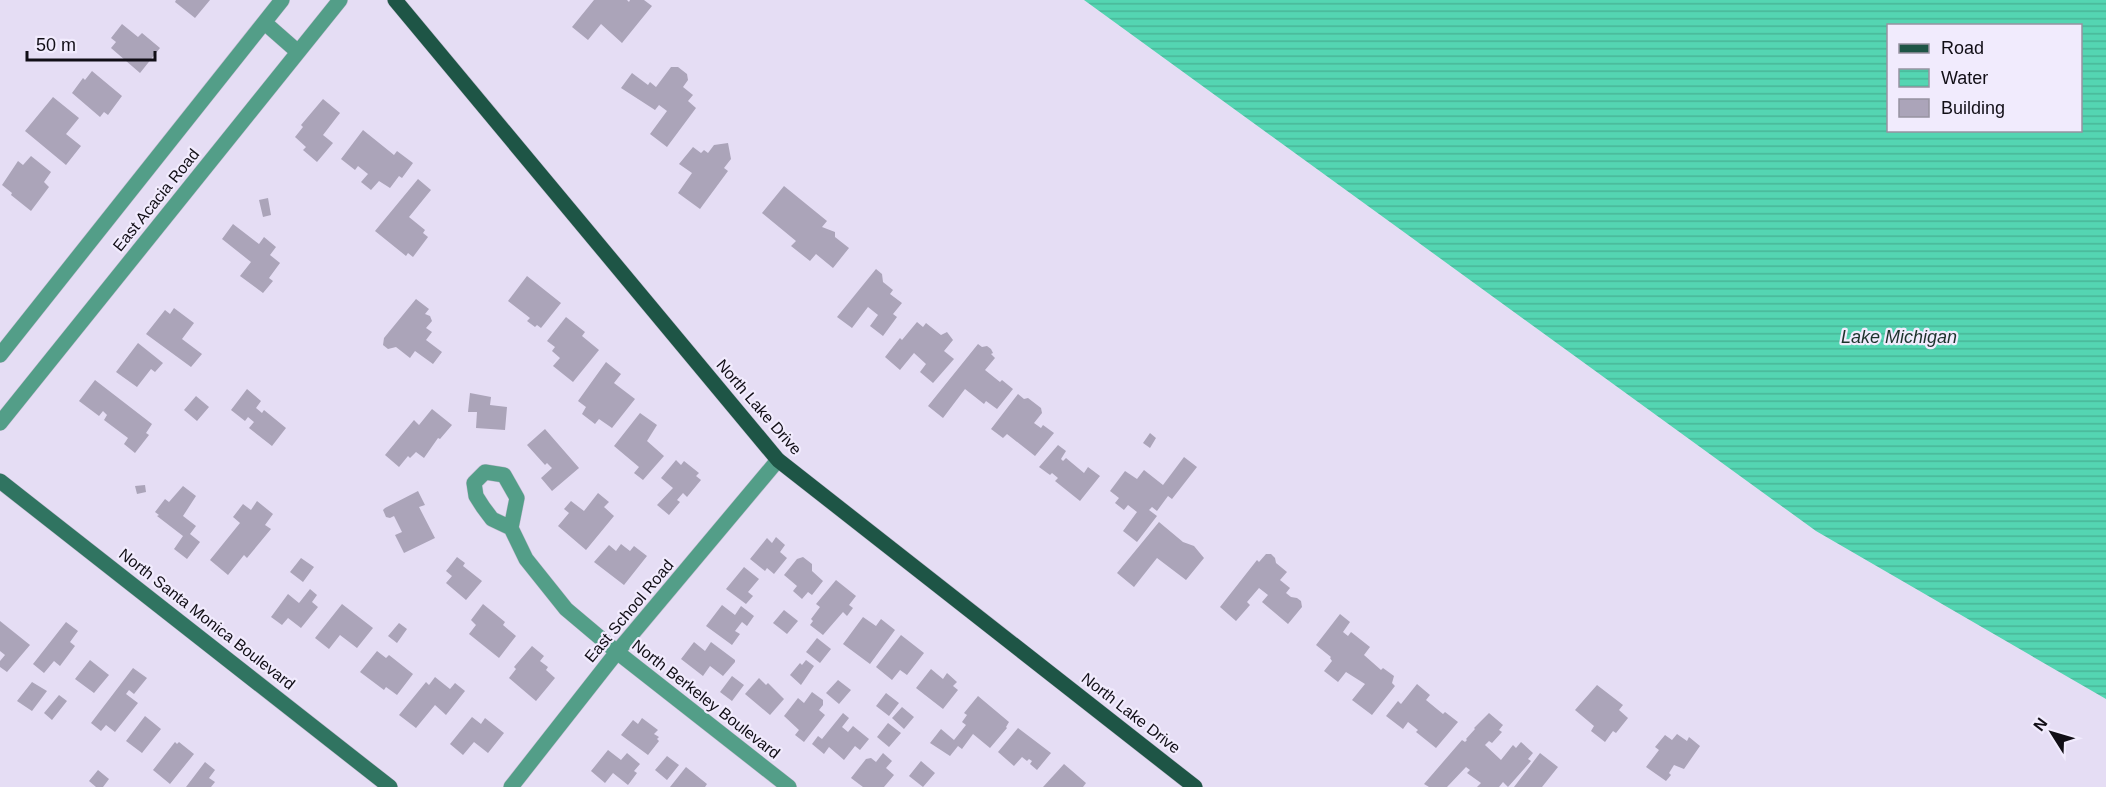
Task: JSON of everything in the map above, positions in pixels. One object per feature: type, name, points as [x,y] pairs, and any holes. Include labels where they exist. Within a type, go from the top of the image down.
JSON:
[{"type":"main road","name":"North Lake Drive","points":[[395,0],[778,460],[1195,787]]},
{"type":"street","name":"East Acacia Road","points":[[0,354],[282,0]]},
{"type":"street","name":"East Acacia Road","points":[[0,423],[340,0]]},
{"type":"street","points":[[264,23],[298,52]]},
{"type":"street","name":"East School Road","points":[[511,787],[617,652],[778,460]]},
{"type":"street","name":"North Santa Monica Boulevard","points":[[0,482],[390,787]]},
{"type":"street","name":"North Berkeley Boulevard","points":[[510,528],[526,559],[566,609],[789,787]]},
{"type":"water","name":"Lake Michigan","points":[[1084,0],[2106,0],[2106,699],[1816,531]]},
{"type":"building","points":[[176,0],[210,0],[195,18],[175,2]]},
{"type":"building","points":[[594,0],[627,0],[629,2],[630,0],[644,0],[652,6],[622,43],[601,24],[588,40],[572,27]]},
{"type":"building","points":[[122,24],[138,37],[142,33],[160,48],[140,73],[111,48],[116,42],[111,38]]},
{"type":"building","points":[[671,67],[678,67],[687,74],[688,80],[683,87],[693,95],[688,101],[696,108],[667,147],[650,134],[667,111],[659,105],[655,110],[621,88],[632,73],[648,85],[650,82],[656,87]]},
{"type":"building","points":[[92,71],[122,96],[108,115],[104,112],[100,117],[72,93],[83,78],[85,80]]},
{"type":"building","points":[[53,97],[79,118],[66,134],[81,146],[66,165],[25,131]]},
{"type":"building","points":[[323,99],[340,113],[323,135],[333,143],[317,162],[303,150],[306,147],[295,137],[303,127],[301,125]]},
{"type":"building","points":[[363,130],[394,155],[397,151],[413,163],[402,178],[399,176],[390,188],[379,181],[371,190],[361,182],[368,174],[358,166],[355,170],[341,159]]},
{"type":"building","points":[[728,143],[731,159],[724,168],[728,171],[700,209],[678,193],[692,173],[679,164],[693,147],[701,153],[704,150],[708,153],[714,145]]},
{"type":"building","points":[[31,156],[51,172],[44,182],[49,187],[31,211],[2,185],[18,161],[23,165]]},
{"type":"building","points":[[418,179],[431,190],[409,217],[425,230],[423,233],[428,237],[413,257],[408,253],[406,256],[375,231]]},
{"type":"building","points":[[784,186],[827,221],[822,227],[835,232],[835,237],[849,248],[833,268],[816,254],[810,261],[791,246],[796,241],[762,213]]},
{"type":"building","points":[[268,198],[271,215],[263,217],[259,200]]},
{"type":"building","points":[[233,224],[259,244],[264,237],[276,247],[270,255],[280,263],[269,278],[273,281],[263,293],[240,276],[251,262],[222,239]]},
{"type":"building","points":[[876,269],[882,274],[883,282],[893,290],[890,294],[902,303],[893,314],[897,317],[883,336],[870,326],[878,315],[868,307],[852,328],[837,317]]},
{"type":"building","points":[[527,276],[561,303],[541,328],[527,321],[530,318],[508,301]]},
{"type":"building","points":[[416,299],[429,309],[425,314],[430,316],[432,321],[426,328],[432,332],[426,340],[442,352],[433,364],[415,351],[410,358],[396,347],[388,349],[383,345],[384,338]]},
{"type":"building","points":[[174,308],[194,323],[182,339],[202,354],[191,367],[146,334],[165,310],[170,314]]},
{"type":"building","points":[[566,317],[585,332],[582,336],[599,350],[573,382],[553,366],[560,358],[552,351],[555,347],[547,341]]},
{"type":"building","points":[[917,322],[923,327],[926,323],[941,335],[947,332],[953,340],[944,351],[954,359],[933,383],[920,372],[926,364],[914,353],[900,370],[885,357]]},
{"type":"building","points":[[138,343],[163,363],[155,372],[151,369],[137,387],[116,372]]},
{"type":"building","points":[[978,344],[991,349],[993,353],[991,354],[995,358],[985,370],[1013,389],[997,409],[986,401],[984,404],[965,389],[943,418],[928,406]]},
{"type":"building","points":[[606,362],[621,374],[614,383],[635,399],[612,428],[599,419],[595,424],[582,414],[586,407],[578,401]]},
{"type":"building","points":[[95,380],[152,424],[146,433],[149,435],[135,453],[124,444],[128,438],[104,420],[107,415],[103,411],[99,416],[79,401]]},
{"type":"building","points":[[247,389],[261,401],[256,408],[262,413],[264,410],[286,428],[272,446],[249,428],[254,422],[248,417],[245,421],[231,410]]},
{"type":"building","points":[[470,393],[491,397],[490,405],[507,407],[505,430],[476,428],[477,412],[468,412]]},
{"type":"building","points":[[1018,394],[1041,408],[1042,413],[1034,423],[1041,428],[1043,425],[1054,433],[1035,456],[1007,434],[1003,438],[991,429]]},
{"type":"building","points":[[196,396],[209,407],[197,421],[184,410]]},
{"type":"building","points":[[432,409],[452,425],[440,439],[438,438],[424,458],[416,452],[410,458],[408,456],[399,467],[385,455],[414,420],[419,425]]},
{"type":"building","points":[[640,413],[657,425],[647,441],[664,456],[643,480],[634,473],[639,467],[614,446]]},
{"type":"building","points":[[545,429],[579,468],[552,491],[541,478],[552,468],[547,463],[545,465],[527,445]]},
{"type":"building","points":[[1150,433],[1156,438],[1150,448],[1143,443]]},
{"type":"building","points":[[1058,445],[1066,451],[1061,459],[1063,461],[1066,458],[1084,473],[1088,467],[1100,476],[1080,501],[1055,481],[1058,478],[1052,473],[1050,475],[1039,467]]},
{"type":"building","points":[[1184,457],[1197,467],[1172,499],[1168,496],[1157,511],[1152,507],[1149,510],[1157,516],[1137,542],[1123,531],[1137,512],[1128,505],[1124,510],[1115,503],[1119,498],[1110,491],[1125,471],[1137,479],[1144,470],[1163,485]]},
{"type":"building","points":[[676,460],[681,465],[684,461],[699,473],[696,476],[701,480],[687,497],[683,493],[677,500],[680,502],[669,515],[657,505],[673,488],[661,478]]},
{"type":"building","points":[[145,485],[146,492],[137,494],[135,486]]},
{"type":"building","points":[[183,486],[196,496],[183,516],[196,526],[190,534],[200,542],[187,559],[174,549],[183,536],[155,512],[165,499],[169,502]]},
{"type":"building","points":[[418,491],[425,505],[419,507],[435,538],[404,553],[395,535],[402,532],[394,516],[386,517],[383,510]]},
{"type":"building","points":[[598,493],[609,502],[604,507],[614,516],[586,550],[558,526],[569,513],[564,509],[571,501],[584,511]]},
{"type":"building","points":[[257,501],[273,514],[265,525],[271,529],[247,558],[244,555],[228,575],[210,560],[240,523],[233,517],[243,504],[251,510]]},
{"type":"building","points":[[1159,522],[1183,542],[1194,546],[1204,558],[1186,580],[1157,558],[1134,587],[1117,573]]},
{"type":"building","points":[[776,537],[785,545],[780,552],[787,558],[774,574],[767,568],[765,571],[750,559],[767,538],[772,543]]},
{"type":"building","points":[[621,544],[630,551],[634,546],[647,556],[624,585],[594,562],[609,545],[616,551]]},
{"type":"building","points":[[1266,554],[1271,554],[1276,563],[1287,572],[1280,580],[1290,588],[1286,593],[1301,601],[1302,607],[1288,624],[1262,602],[1268,595],[1259,588],[1247,602],[1250,605],[1236,621],[1220,607],[1257,560],[1259,562]]},
{"type":"building","points":[[457,557],[465,563],[463,566],[482,581],[466,600],[446,583],[452,576],[446,571]]},
{"type":"building","points":[[803,557],[812,564],[812,571],[823,581],[812,595],[808,592],[802,599],[793,591],[797,586],[784,575],[797,559]]},
{"type":"building","points":[[301,558],[314,567],[303,582],[290,572]]},
{"type":"building","points":[[744,567],[759,579],[748,592],[753,596],[746,604],[726,589]]},
{"type":"building","points":[[836,580],[856,596],[849,605],[853,608],[847,616],[843,612],[823,635],[810,625],[813,621],[811,619],[820,607],[816,604]]},
{"type":"building","points":[[310,589],[317,595],[312,602],[318,607],[301,628],[288,618],[282,625],[271,617],[288,594],[299,603]]},
{"type":"building","points":[[342,604],[373,628],[357,648],[340,635],[329,649],[315,638]]},
{"type":"building","points":[[483,604],[505,622],[503,625],[516,636],[499,658],[469,634],[476,625],[471,620]]},
{"type":"building","points":[[722,605],[735,615],[741,606],[754,616],[747,626],[742,622],[735,631],[740,634],[732,645],[706,626]]},
{"type":"building","points":[[784,610],[798,621],[787,634],[773,623]]},
{"type":"building","points":[[1340,614],[1350,622],[1343,632],[1348,636],[1351,632],[1370,647],[1364,655],[1381,670],[1383,668],[1394,676],[1392,683],[1395,686],[1372,715],[1352,700],[1365,684],[1346,672],[1338,682],[1324,671],[1332,661],[1331,657],[1316,645]]},
{"type":"building","points":[[863,617],[876,626],[881,619],[895,630],[870,664],[843,644]]},
{"type":"building","points":[[0,621],[30,645],[7,672],[0,667],[0,661],[5,655],[0,651]]},
{"type":"building","points":[[66,622],[78,631],[70,642],[75,646],[60,666],[54,661],[44,673],[33,664]]},
{"type":"building","points":[[399,623],[407,629],[397,643],[388,636]]},
{"type":"building","points":[[901,635],[924,653],[907,675],[900,670],[892,680],[876,667]]},
{"type":"building","points":[[817,638],[831,649],[820,663],[806,652]]},
{"type":"building","points":[[694,642],[705,651],[711,642],[735,662],[723,676],[710,666],[703,676],[681,659]]},
{"type":"building","points":[[532,646],[544,656],[540,661],[548,667],[546,670],[555,678],[536,701],[509,678],[516,669],[514,667]]},
{"type":"building","points":[[377,651],[386,658],[389,655],[413,674],[397,695],[386,687],[384,690],[360,672]]},
{"type":"building","points":[[90,660],[109,675],[94,693],[75,679]]},
{"type":"building","points":[[806,660],[814,666],[801,685],[790,675],[800,663],[802,665]]},
{"type":"building","points":[[133,668],[147,678],[134,694],[129,690],[126,694],[138,703],[115,732],[106,725],[101,731],[91,723]]},
{"type":"building","points":[[931,669],[943,679],[947,673],[957,682],[953,686],[958,690],[943,709],[916,688]]},
{"type":"building","points":[[732,676],[744,685],[732,701],[720,692]]},
{"type":"building","points":[[435,677],[450,689],[455,683],[465,691],[446,715],[435,705],[416,728],[399,715],[426,682],[429,685]]},
{"type":"building","points":[[759,678],[766,685],[768,683],[784,699],[770,715],[745,694]]},
{"type":"building","points":[[838,680],[851,690],[839,704],[826,693]]},
{"type":"building","points":[[32,682],[47,691],[32,711],[17,701]]},
{"type":"building","points":[[1417,684],[1430,695],[1426,700],[1443,714],[1445,712],[1458,722],[1436,748],[1416,732],[1418,730],[1408,722],[1403,729],[1386,716],[1398,701],[1401,704]]},
{"type":"building","points":[[1597,685],[1623,705],[1619,710],[1628,718],[1616,733],[1613,731],[1605,742],[1591,731],[1594,726],[1575,710]]},
{"type":"building","points":[[812,692],[823,700],[823,705],[819,710],[825,715],[804,742],[795,735],[799,730],[784,716],[798,698],[804,703]]},
{"type":"building","points":[[886,693],[899,703],[889,716],[876,706]]},
{"type":"building","points":[[59,695],[67,701],[52,720],[44,713]]},
{"type":"building","points":[[978,696],[1009,722],[1007,728],[990,748],[973,734],[962,749],[958,746],[950,756],[930,743],[941,729],[954,740],[966,725],[962,722],[967,715],[964,713]]},
{"type":"building","points":[[902,707],[914,717],[904,729],[892,718]]},
{"type":"building","points":[[843,713],[849,718],[842,727],[848,732],[853,726],[869,739],[860,750],[855,746],[844,760],[829,747],[824,754],[812,744],[818,736],[822,739]]},
{"type":"building","points":[[1489,713],[1503,725],[1499,730],[1502,732],[1492,743],[1489,741],[1485,745],[1501,760],[1513,745],[1516,748],[1521,742],[1533,753],[1528,759],[1531,761],[1508,787],[1503,782],[1499,787],[1477,787],[1481,783],[1467,773],[1470,770],[1466,767],[1447,787],[1429,787],[1424,784],[1462,740],[1465,742],[1467,740],[1474,728]]},
{"type":"building","points":[[145,716],[161,729],[142,753],[126,741]]},
{"type":"building","points":[[472,717],[481,724],[485,718],[504,733],[488,753],[474,742],[463,755],[450,744]]},
{"type":"building","points":[[642,718],[658,730],[654,734],[659,737],[657,739],[659,741],[648,755],[621,735],[633,720],[638,724]]},
{"type":"building","points":[[888,723],[901,733],[889,747],[877,737]]},
{"type":"building","points":[[1018,728],[1051,753],[1037,770],[1030,764],[1032,761],[1029,759],[1027,761],[1022,757],[1014,766],[998,752]]},
{"type":"building","points":[[1677,734],[1687,741],[1689,737],[1700,746],[1684,769],[1674,765],[1666,781],[1646,767],[1659,750],[1655,747],[1665,735],[1672,740]]},
{"type":"building","points":[[175,742],[177,744],[179,742],[194,754],[170,784],[153,770]]},
{"type":"building","points":[[608,750],[621,760],[627,753],[640,764],[634,771],[637,773],[628,785],[613,773],[605,783],[591,771]]},
{"type":"building","points":[[883,753],[892,761],[886,768],[894,775],[884,787],[863,787],[851,778],[866,759],[871,758],[876,762]]},
{"type":"building","points":[[1540,753],[1558,767],[1542,787],[1514,787]]},
{"type":"building","points":[[667,756],[679,765],[667,780],[655,770]]},
{"type":"building","points":[[921,761],[935,773],[923,787],[909,776]]},
{"type":"building","points":[[205,762],[215,770],[209,778],[215,782],[211,787],[186,787]]},
{"type":"building","points":[[1064,764],[1086,783],[1083,787],[1043,787]]},
{"type":"building","points":[[686,767],[707,784],[705,787],[670,787]]},
{"type":"building","points":[[98,770],[109,779],[103,787],[96,787],[89,781]]}]
